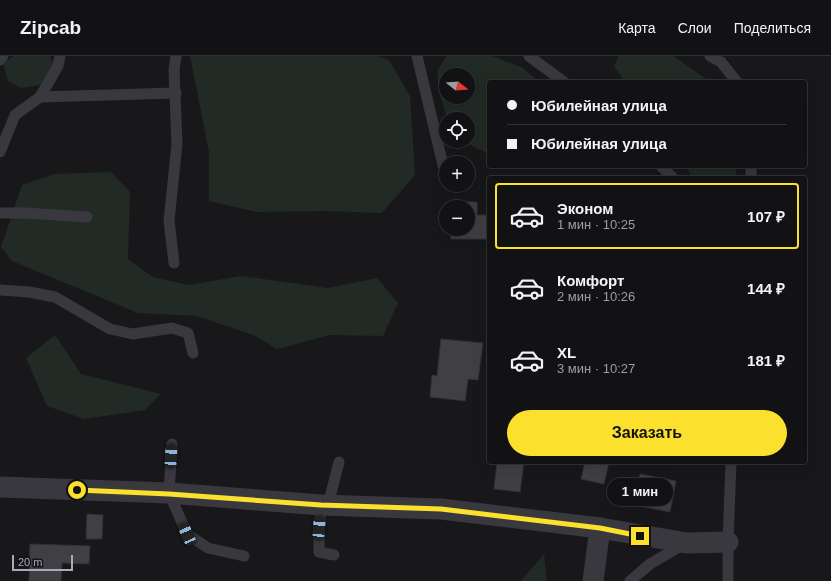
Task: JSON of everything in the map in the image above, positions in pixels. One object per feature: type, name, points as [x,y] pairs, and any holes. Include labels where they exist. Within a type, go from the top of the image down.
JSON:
[{"type":"street","points":[[0,487],[169,494],[325,505],[441,509],[600,528],[687,543],[728,542]]},
{"type":"street","points":[[593,581],[600,528]]},
{"type":"lane","points":[[0,60],[3,56]]},
{"type":"lane","points":[[0,152],[15,115],[40,97],[58,66],[60,56]]},
{"type":"lane","points":[[174,263],[169,221],[177,144],[174,70],[176,56]]},
{"type":"lane","points":[[417,56],[441,156]]},
{"type":"lane","points":[[529,56],[561,80]]},
{"type":"lane","points":[[710,56],[721,62],[735,80]]},
{"type":"lane","points":[[40,97],[176,93]]},
{"type":"lane","points":[[663,168],[670,176]]},
{"type":"lane","points":[[0,213],[87,217]]},
{"type":"lane","points":[[0,290],[29,292],[55,298],[110,329],[133,334],[172,328],[188,333],[193,353]]},
{"type":"lane","points":[[172,444],[169,494],[187,534],[208,548],[244,556]]},
{"type":"lane","points":[[334,555],[319,552],[319,540],[325,505],[339,462]]},
{"type":"lane","points":[[728,581],[731,464]]},
{"type":"lane","points":[[630,581],[650,564],[687,543]]},
{"type":"shaded area","points":[[14,56],[50,56],[54,66],[41,85],[21,88],[8,81],[3,63]]},
{"type":"shaded area","points":[[190,56],[378,56],[389,60],[410,96],[415,175],[382,213],[325,211],[256,212],[209,201],[209,152]]},
{"type":"shaded area","points":[[447,56],[492,56],[523,68],[537,80],[487,80],[487,152],[475,147],[475,112],[446,112],[443,104],[475,104],[475,68],[439,68]]},
{"type":"shaded area","points":[[619,56],[673,56],[706,80],[624,80],[614,66]]},
{"type":"shaded area","points":[[439,68],[439,88],[437,71]]},
{"type":"shaded area","points":[[687,168],[736,168],[736,176],[691,176]]},
{"type":"shaded area","points":[[111,172],[130,192],[128,259],[153,277],[189,285],[241,276],[328,288],[377,278],[398,303],[383,336],[330,335],[277,349],[253,335],[197,316],[138,313],[12,261],[1,247],[22,185],[54,174]]},
{"type":"shaded area","points":[[55,335],[81,374],[161,394],[145,410],[84,419],[47,406],[26,358]]},
{"type":"shaded area","points":[[544,554],[547,581],[521,581]]},
{"type":"building","points":[[475,202],[477,202],[477,215],[487,215],[487,239],[451,239],[451,236],[475,236]]},
{"type":"building","points":[[441,339],[483,343],[478,380],[468,379],[465,401],[430,397],[432,375],[437,376]]},
{"type":"building","points":[[497,464],[524,464],[520,492],[494,489]]},
{"type":"building","points":[[585,464],[609,464],[604,484],[581,479]]},
{"type":"building","points":[[640,474],[676,481],[670,512],[634,505]]},
{"type":"building","points":[[87,514],[103,515],[102,539],[86,539]]},
{"type":"building","points":[[30,544],[90,546],[89,564],[62,563],[61,581],[29,581]]},
{"type":"route","points":[[77,490],[169,494],[321,505],[441,509],[600,528],[640,536]]}]
